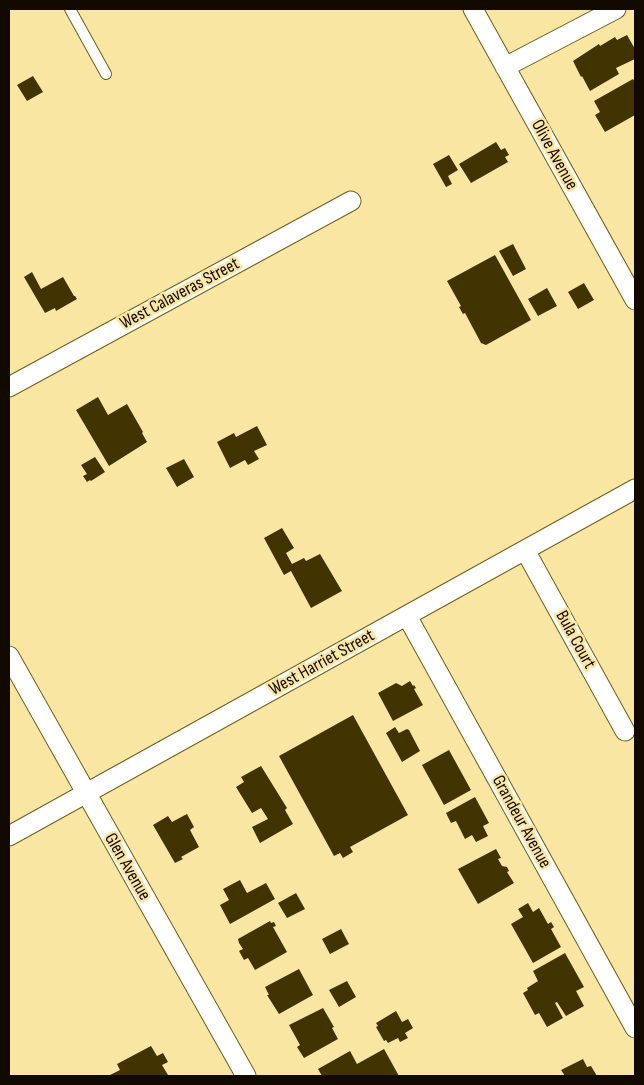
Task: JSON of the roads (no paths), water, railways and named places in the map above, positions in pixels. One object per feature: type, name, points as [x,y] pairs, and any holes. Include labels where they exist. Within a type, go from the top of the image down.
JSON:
[{"type":"street","name":"Olive Avenue","points":[[473,9],[635,300]]},
{"type":"street","points":[[505,67],[616,9]]},
{"type":"street","name":"West Calaveras Street","points":[[9,387],[351,201]]},
{"type":"street","name":"West Harriet Street","points":[[9,836],[635,489]]},
{"type":"street","name":"Bula Court","points":[[525,550],[625,731]]},
{"type":"street","name":"Grandeur Avenue","points":[[407,616],[635,1028]]},
{"type":"street","name":"Glen Avenue","points":[[9,656],[246,1076]]},
{"type":"lane","points":[[70,9],[106,74]]}]
